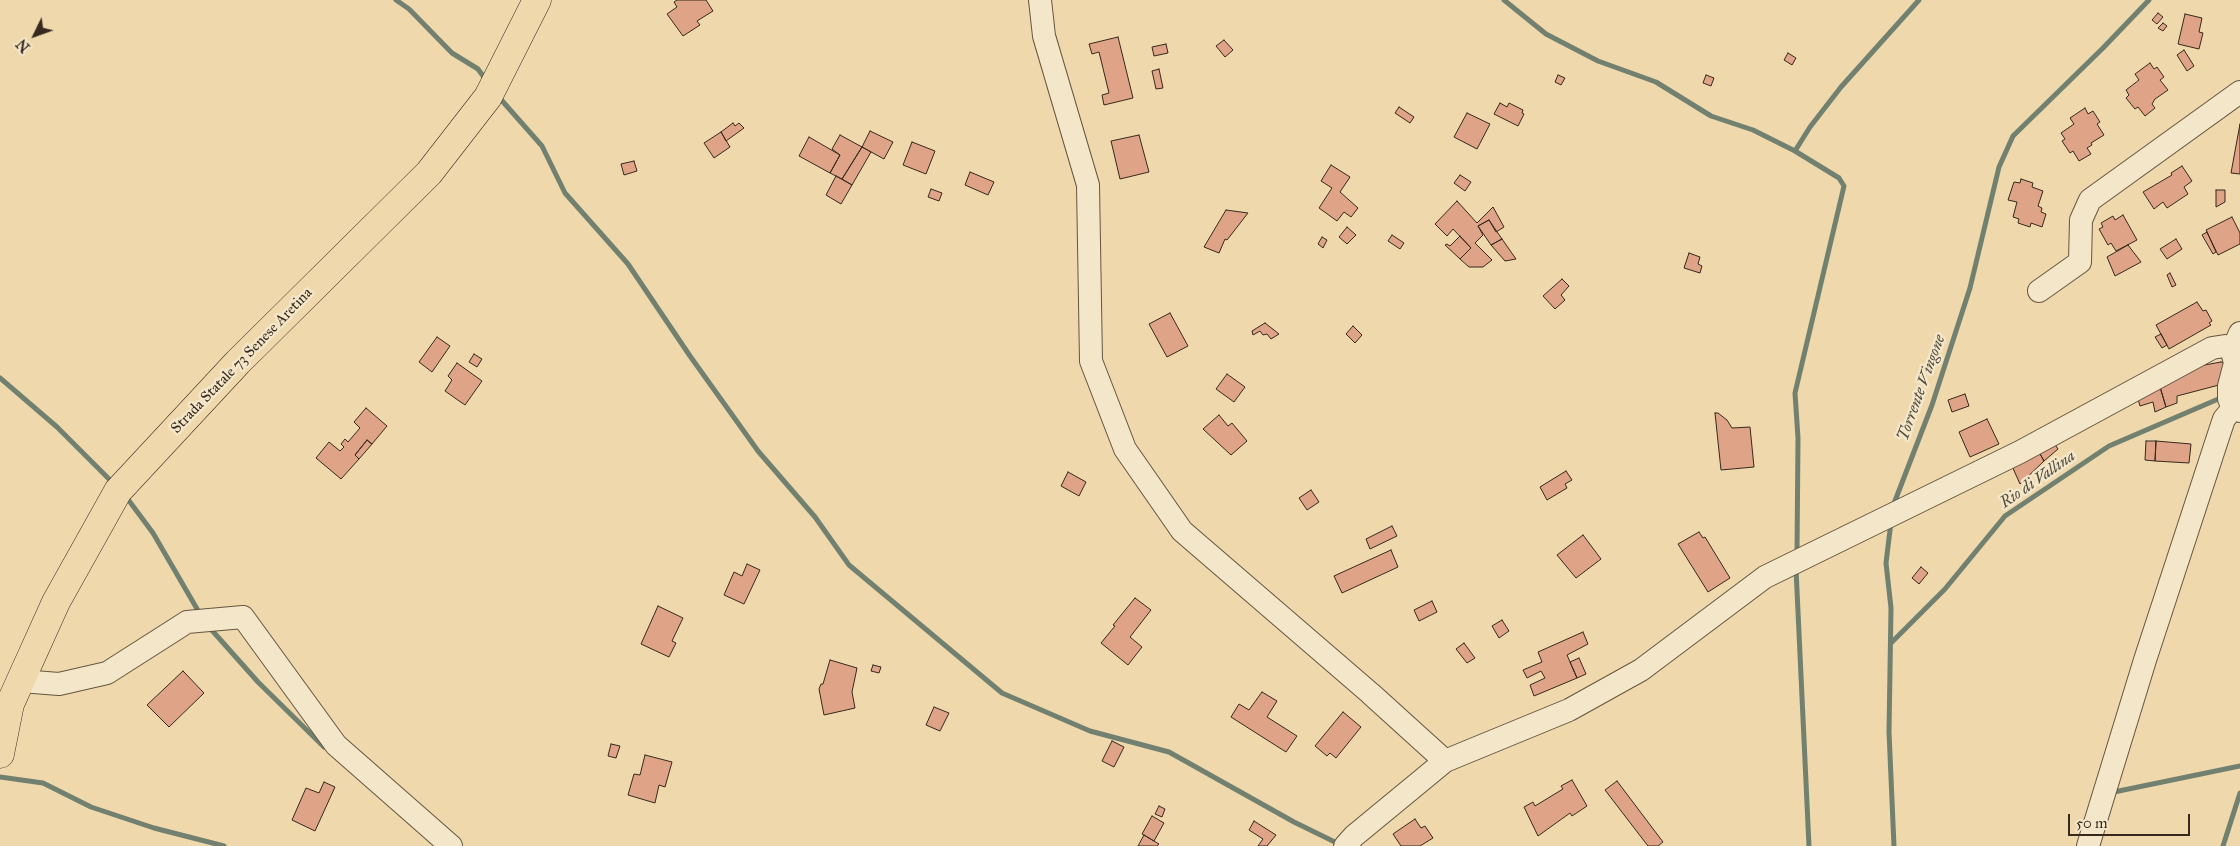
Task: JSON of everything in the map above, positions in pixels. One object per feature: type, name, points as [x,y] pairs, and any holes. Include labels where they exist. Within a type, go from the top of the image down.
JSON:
[{"type":"main road","name":"Strada Statale 73 Senese Aretina","points":[[0,754],[10,704],[56,602],[118,491],[238,362],[428,173],[488,97],[536,0]]},
{"type":"street","points":[[1040,0],[1044,36],[1088,185],[1090,361],[1124,448],[1182,531],[1370,693],[1445,761]]},
{"type":"street","points":[[2040,291],[2080,262],[2081,220],[2090,200],[2240,92]]},
{"type":"street","points":[[1345,846],[1354,836],[1445,761],[1569,710],[1641,670],[1765,577],[2020,452],[2212,348],[2225,346],[2237,352],[2233,401],[2216,443],[2145,660],[2088,846]]},
{"type":"street","points":[[21,681],[59,684],[107,673],[187,622],[243,616],[336,745],[451,846]]},
{"type":"building","points":[[677,0],[706,0],[713,11],[697,21],[700,25],[683,36],[667,14],[677,7],[674,2]]},
{"type":"building","points":[[2158,13],[2163,17],[2157,24],[2152,20]]},
{"type":"building","points":[[2185,14],[2202,18],[2199,32],[2203,33],[2199,49],[2178,44]]},
{"type":"building","points":[[2163,23],[2167,26],[2163,31],[2158,28]]},
{"type":"building","points":[[1118,37],[1133,98],[1104,105],[1102,95],[1109,93],[1099,52],[1092,54],[1089,44]]},
{"type":"building","points":[[1224,40],[1233,50],[1225,57],[1216,46]]},
{"type":"building","points":[[1166,44],[1168,53],[1154,56],[1152,47]]},
{"type":"building","points":[[2184,50],[2194,66],[2187,71],[2177,55]]},
{"type":"building","points":[[1788,53],[1796,58],[1792,65],[1784,60]]},
{"type":"building","points":[[2150,63],[2154,69],[2157,67],[2164,77],[2160,80],[2168,90],[2155,99],[2152,104],[2155,108],[2145,116],[2138,107],[2135,109],[2126,98],[2129,95],[2126,90],[2139,80],[2135,74]]},
{"type":"building","points":[[1159,69],[1163,88],[1156,89],[1152,71]]},
{"type":"building","points":[[1558,75],[1565,78],[1561,85],[1555,82]]},
{"type":"building","points":[[1706,75],[1714,78],[1711,86],[1703,83]]},
{"type":"building","points":[[1500,103],[1507,107],[1509,103],[1523,110],[1522,113],[1524,114],[1518,126],[1494,114]]},
{"type":"building","points":[[1399,107],[1414,117],[1410,123],[1395,113]]},
{"type":"building","points":[[2085,108],[2088,114],[2093,111],[2100,122],[2097,124],[2104,135],[2091,143],[2092,145],[2087,148],[2091,154],[2079,161],[2073,151],[2070,153],[2062,141],[2065,139],[2061,133],[2074,124],[2070,118]]},
{"type":"building","points":[[1467,113],[1490,124],[1477,149],[1454,137]]},
{"type":"building","points":[[733,123],[735,126],[739,123],[744,128],[726,141],[721,132]]},
{"type":"building","points":[[2240,124],[2240,174],[2231,173]]},
{"type":"building","points":[[870,131],[893,142],[884,159],[862,147]]},
{"type":"building","points":[[721,132],[730,147],[714,158],[704,143]]},
{"type":"building","points":[[840,135],[862,147],[842,179],[830,173],[840,155],[832,149]]},
{"type":"building","points":[[1139,135],[1149,172],[1120,179],[1111,141]]},
{"type":"building","points":[[809,137],[840,155],[830,173],[799,156]]},
{"type":"building","points":[[912,142],[935,151],[926,174],[903,165]]},
{"type":"building","points":[[862,147],[871,152],[852,185],[842,179]]},
{"type":"building","points":[[634,161],[637,171],[624,175],[621,164]]},
{"type":"building","points":[[1331,165],[1350,177],[1340,192],[1358,208],[1351,217],[1344,212],[1337,221],[1319,208],[1332,188],[1321,181]]},
{"type":"building","points":[[2182,166],[2192,181],[2184,187],[2188,194],[2167,208],[2163,202],[2154,209],[2143,192],[2172,175],[2171,173]]},
{"type":"building","points":[[970,172],[994,182],[988,195],[965,185]]},
{"type":"building","points":[[1460,175],[1471,182],[1465,191],[1454,183]]},
{"type":"building","points":[[836,176],[852,185],[841,204],[826,195]]},
{"type":"building","points":[[2021,179],[2033,183],[2032,187],[2043,191],[2038,206],[2042,208],[2041,212],[2046,214],[2042,227],[2031,223],[2030,227],[2018,223],[2019,219],[2013,217],[2017,202],[2008,200],[2014,182],[2020,183]]},
{"type":"building","points":[[931,189],[942,193],[939,201],[928,197]]},
{"type":"building","points":[[2216,190],[2225,190],[2225,202],[2216,207]]},
{"type":"building","points":[[1457,201],[1477,223],[1493,207],[1504,227],[1496,232],[1489,220],[1478,226],[1483,235],[1475,243],[1492,260],[1483,267],[1469,267],[1460,259],[1471,248],[1453,229],[1447,236],[1435,224]]},
{"type":"building","points":[[1226,210],[1248,213],[1227,240],[1225,239],[1219,253],[1204,247]]},
{"type":"building","points":[[2123,215],[2137,240],[2116,251],[2111,243],[2108,245],[2099,229],[2103,227],[2101,223],[2113,216],[2115,220]]},
{"type":"building","points":[[2232,217],[2240,233],[2240,244],[2218,255],[2206,230]]},
{"type":"building","points":[[1489,220],[1502,239],[1491,245],[1478,226]]},
{"type":"building","points":[[1347,227],[1356,235],[1347,244],[1339,237]]},
{"type":"building","points":[[2207,232],[2216,252],[2213,254],[2202,235]]},
{"type":"building","points":[[1392,235],[1404,243],[1400,249],[1388,241]]},
{"type":"building","points":[[1460,236],[1471,248],[1460,259],[1445,245],[1450,246]]},
{"type":"building","points":[[1322,237],[1327,240],[1323,248],[1318,244]]},
{"type":"building","points":[[1502,239],[1516,259],[1505,261],[1491,245]]},
{"type":"building","points":[[2176,239],[2182,249],[2167,259],[2160,249]]},
{"type":"building","points":[[2128,245],[2141,262],[2115,276],[2107,257]]},
{"type":"building","points":[[1689,253],[1700,257],[1698,264],[1702,266],[1700,273],[1684,268]]},
{"type":"building","points":[[2170,273],[2176,285],[2172,287],[2167,275]]},
{"type":"building","points":[[1562,279],[1569,286],[1561,295],[1565,300],[1555,309],[1543,296]]},
{"type":"building","points":[[2197,302],[2203,311],[2206,310],[2212,321],[2209,323],[2211,325],[2169,349],[2156,325]]},
{"type":"building","points":[[1170,313],[1188,346],[1167,357],[1149,324]]},
{"type":"building","points":[[1265,323],[1279,334],[1271,339],[1267,334],[1263,335],[1260,331],[1253,335],[1252,331]]},
{"type":"building","points":[[1353,326],[1362,335],[1355,343],[1346,334]]},
{"type":"building","points":[[2161,334],[2167,345],[2162,348],[2155,337]]},
{"type":"building","points":[[437,337],[450,346],[432,372],[419,362]]},
{"type":"building","points":[[474,354],[482,359],[477,367],[469,362]]},
{"type":"building","points":[[457,363],[482,381],[465,405],[445,391],[452,380],[448,376]]},
{"type":"building","points":[[2225,363],[2219,385],[2177,396],[2177,403],[2166,407],[2160,387],[2199,366]]},
{"type":"building","points":[[1227,374],[1245,387],[1234,402],[1216,389]]},
{"type":"building","points":[[2160,387],[2166,407],[2155,412],[2153,402],[2140,406],[2138,399]]},
{"type":"building","points":[[1965,394],[1969,406],[1952,412],[1948,400]]},
{"type":"building","points":[[366,408],[387,426],[372,444],[367,440],[355,455],[359,459],[341,479],[316,458],[329,442],[340,451],[344,447],[341,444],[345,439],[348,442],[360,428],[354,422]]},
{"type":"building","points":[[1715,413],[1718,413],[1727,420],[1732,428],[1750,427],[1754,467],[1721,470]]},
{"type":"building","points":[[1219,415],[1228,426],[1232,423],[1247,441],[1231,455],[1203,429]]},
{"type":"building","points":[[1987,419],[1999,444],[1970,457],[1959,432]]},
{"type":"building","points":[[367,440],[372,444],[359,459],[355,455]]},
{"type":"building","points":[[2146,441],[2156,441],[2155,461],[2145,460]]},
{"type":"building","points":[[2156,441],[2191,444],[2189,463],[2155,461]]},
{"type":"building","points":[[2054,443],[2058,449],[2044,461],[2039,452]]},
{"type":"building","points":[[2039,452],[2044,461],[2020,484],[2012,466]]},
{"type":"building","points":[[1566,471],[1572,480],[1565,484],[1567,488],[1547,500],[1540,487]]},
{"type":"building","points":[[1068,472],[1086,482],[1079,496],[1061,486]]},
{"type":"building","points":[[1311,490],[1319,502],[1307,510],[1299,498]]},
{"type":"building","points":[[1392,526],[1397,536],[1370,549],[1366,539]]},
{"type":"building","points":[[1699,532],[1703,538],[1705,537],[1730,578],[1708,592],[1678,544]]},
{"type":"building","points":[[1583,535],[1601,559],[1576,578],[1557,555]]},
{"type":"building","points":[[1391,550],[1398,567],[1342,593],[1334,576]]},
{"type":"building","points":[[747,564],[760,570],[744,604],[724,595],[734,572],[742,576]]},
{"type":"building","points":[[1921,567],[1928,573],[1919,584],[1912,578]]},
{"type":"building","points":[[1135,598],[1151,610],[1130,637],[1142,647],[1128,665],[1101,643]]},
{"type":"building","points":[[1432,601],[1437,612],[1419,621],[1414,610]]},
{"type":"building","points":[[658,606],[683,618],[672,641],[676,643],[669,657],[641,644]]},
{"type":"building","points":[[1502,620],[1509,631],[1499,638],[1492,626]]},
{"type":"building","points":[[1583,632],[1588,644],[1567,655],[1577,678],[1534,696],[1530,685],[1545,678],[1541,671],[1527,678],[1523,670],[1542,662],[1538,652]]},
{"type":"building","points":[[1464,643],[1475,658],[1467,663],[1456,649]]},
{"type":"building","points":[[1579,658],[1586,674],[1577,678],[1570,662]]},
{"type":"building","points":[[830,660],[857,668],[852,692],[855,708],[824,715],[819,689],[821,684],[823,684]]},
{"type":"building","points":[[873,665],[881,667],[879,673],[871,671]]},
{"type":"building","points":[[183,671],[204,693],[169,727],[147,705]]},
{"type":"building","points":[[1262,692],[1277,701],[1267,717],[1297,736],[1286,752],[1231,717],[1239,704],[1249,710]]},
{"type":"building","points":[[934,707],[949,713],[940,731],[926,725]]},
{"type":"building","points":[[1343,712],[1361,727],[1336,758],[1330,753],[1327,756],[1315,746]]},
{"type":"building","points":[[1112,741],[1124,747],[1114,767],[1102,761]]},
{"type":"building","points":[[611,744],[620,746],[616,758],[608,756]]},
{"type":"building","points":[[645,755],[672,762],[665,787],[659,785],[655,803],[628,795],[634,774],[640,775]]},
{"type":"building","points":[[1572,780],[1587,806],[1572,816],[1570,813],[1538,836],[1524,807],[1533,802],[1535,806],[1563,789],[1561,786]]},
{"type":"building","points":[[1617,781],[1663,842],[1658,846],[1648,846],[1605,790]]},
{"type":"building","points":[[324,782],[335,787],[315,831],[292,820],[306,788],[319,793]]},
{"type":"building","points":[[1159,806],[1165,809],[1162,817],[1155,814]]},
{"type":"building","points":[[1152,816],[1164,823],[1154,841],[1142,834]]},
{"type":"building","points":[[1415,819],[1421,828],[1425,826],[1433,838],[1420,846],[1401,846],[1393,834]]},
{"type":"building","points":[[1254,821],[1276,835],[1267,846],[1258,846],[1263,839],[1249,830]]},
{"type":"building","points":[[1144,835],[1159,844],[1157,846],[1138,846]]},
{"type":"waterway","points":[[396,0],[409,9],[452,53],[478,69],[486,80]]},
{"type":"waterway","points":[[1504,0],[1546,34],[1598,61],[1656,82],[1711,116],[1753,130],[1795,151],[1839,178],[1844,186],[1795,393],[1798,438],[1797,553]]},
{"type":"waterway","points":[[1795,151],[1810,127],[1841,87],[1919,0]]},
{"type":"waterway","name":"Torrente Vingone","points":[[1893,506],[1932,405],[1970,288],[1999,167],[2013,136],[2149,0]]},
{"type":"waterway","points":[[497,95],[542,146],[565,193],[628,264],[690,356],[758,451],[815,517],[849,565],[1002,693],[1090,731],[1169,752],[1294,822],[1341,845]]},
{"type":"waterway","points":[[0,378],[57,427],[113,483]]},
{"type":"waterway","name":"Rio di Vallina","points":[[1891,643],[1945,589],[2005,516],[2109,446],[2223,397]]},
{"type":"waterway","points":[[124,494],[153,533],[200,614]]},
{"type":"waterway","name":"Torrente Vingone","points":[[1891,522],[1886,563],[1891,608],[1889,732],[1894,846]]},
{"type":"waterway","points":[[1796,569],[1809,846]]},
{"type":"waterway","points":[[209,627],[258,682],[324,747]]},
{"type":"waterway","points":[[2114,792],[2240,766]]},
{"type":"waterway","points":[[0,777],[43,783],[91,807],[154,828],[224,846]]},
{"type":"waterway","points":[[2223,846],[2240,793]]}]
